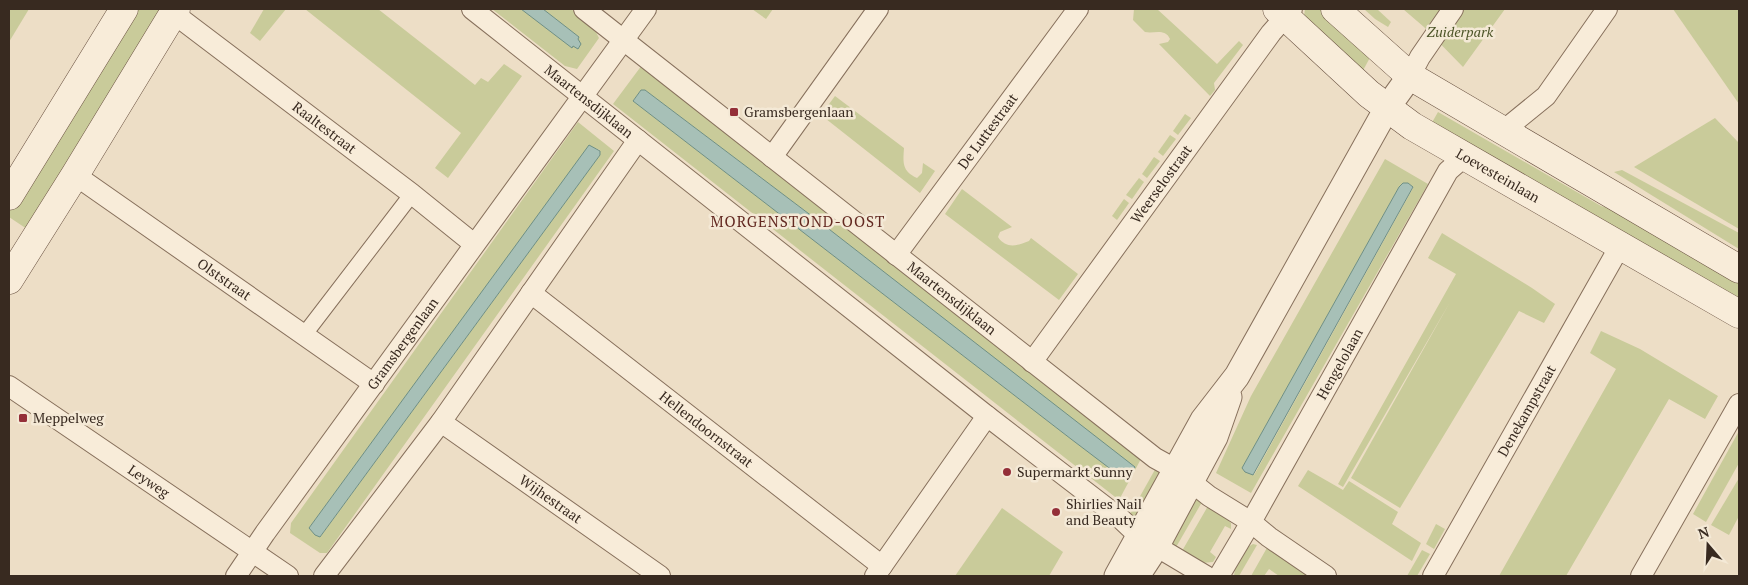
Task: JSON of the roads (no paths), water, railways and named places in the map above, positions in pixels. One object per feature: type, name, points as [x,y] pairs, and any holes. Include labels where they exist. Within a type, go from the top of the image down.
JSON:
[{"type":"main road","points":[[9,196],[124,9]]},
{"type":"main road","points":[[1335,9],[1410,76],[1739,269]]},
{"type":"main road","points":[[9,280],[174,11]]},
{"type":"main road","name":"Loevesteinlaan","points":[[1285,11],[1369,94],[1412,126],[1739,314]]},
{"type":"street","name":"Maartensdijklaan","points":[[472,9],[1148,541],[1206,576]]},
{"type":"street","name":"Maartensdijklaan","points":[[584,9],[624,38],[896,255],[1156,458],[1183,475],[1209,496],[1251,522],[1269,537],[1326,576]]},
{"type":"street","name":"Gramsbergenlaan","points":[[236,576],[474,244],[646,9]]},
{"type":"street","points":[[772,157],[878,9]]},
{"type":"street","name":"De Luttestraat","points":[[896,255],[1078,9]]},
{"type":"street","points":[[1137,576],[1148,541],[1183,475],[1203,420],[1237,376],[1388,108],[1453,9]]},
{"type":"street","points":[[1504,131],[1546,96],[1607,9]]},
{"type":"street","name":"Raaltestraat","points":[[174,11],[474,244]]},
{"type":"street","name":"Weerselostraat","points":[[1032,362],[1285,11]]},
{"type":"street","points":[[324,576],[440,422],[638,140]]},
{"type":"street","name":"Hengelolaan","points":[[1219,576],[1448,171],[1464,157]]},
{"type":"street","name":"Olststraat","points":[[74,175],[374,384]]},
{"type":"street","points":[[304,335],[412,194]]},
{"type":"street","name":"Denekampstraat","points":[[1434,576],[1620,246]]},
{"type":"street","name":"Hellendoornstraat","points":[[531,292],[878,571]]},
{"type":"street","name":"Leyweg","points":[[9,386],[288,576]]},
{"type":"street","points":[[1642,576],[1739,404]]},
{"type":"street","points":[[878,571],[987,416]]},
{"type":"street","name":"Wijhestraat","points":[[440,422],[660,576]]},
{"type":"street","points":[[1117,576],[1148,541]]},
{"type":"water","points":[[521,9],[543,9],[579,37],[578,39],[581,44],[578,49],[573,46],[572,48]]},
{"type":"water","points":[[641,90],[645,90],[825,226],[1135,467],[1131,476],[1125,480],[633,101]]},
{"type":"water","points":[[589,145],[600,151],[600,155],[320,537],[315,535],[309,528]]},
{"type":"water","points":[[1403,183],[1408,183],[1413,187],[1253,475],[1245,472],[1242,468],[1399,187]]},
{"type":"place","name":"Gramsbergenlaan","points":[[734,112]]},
{"type":"place","name":"Meppelweg","points":[[23,418]]},
{"type":"place","name":"Supermarkt Sunny","points":[[1007,472]]},
{"type":"place","name":"Shirlies Nail and Beauty","points":[[1056,512]]},
{"type":"district","name":"MORGENSTOND-OOST","points":[[798,222]]},
{"type":"park label","name":"Zuiderpark","points":[[1460,32]]}]
